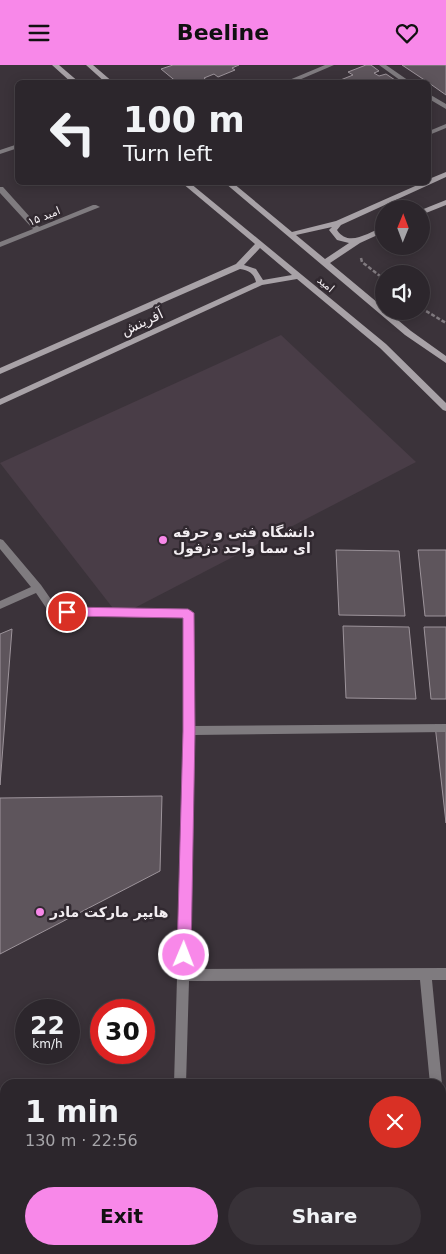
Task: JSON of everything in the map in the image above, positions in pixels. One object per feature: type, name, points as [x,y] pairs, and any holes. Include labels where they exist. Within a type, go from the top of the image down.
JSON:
[{"type":"main road","points":[[55,65],[73,80]]},
{"type":"main road","points":[[89,65],[107,80]]},
{"type":"main road","points":[[431,181],[446,174]]},
{"type":"main road","name":"امید","points":[[188,185],[382,346],[444,407]]},
{"type":"main road","name":"امید","points":[[231,185],[408,333],[446,360]]},
{"type":"main road","points":[[291,234],[338,223],[421,185]]},
{"type":"main road","points":[[430,209],[446,202]]},
{"type":"main road","points":[[338,223],[333,230],[336,237],[343,240],[357,241]]},
{"type":"main road","points":[[325,263],[357,241],[375,233]]},
{"type":"main road","name":"آفرینش","points":[[0,371],[239,266],[260,244]]},
{"type":"main road","points":[[239,266],[253,270],[260,279],[260,283]]},
{"type":"main road","name":"آفرینش","points":[[0,402],[260,283],[299,276]]},
{"type":"street","points":[[292,80],[331,65]]},
{"type":"street","points":[[382,65],[404,80]]},
{"type":"street","points":[[431,97],[446,107]]},
{"type":"street","points":[[431,132],[446,126]]},
{"type":"street","points":[[0,152],[15,147]]},
{"type":"street","points":[[0,189],[38,230]]},
{"type":"street","name":"امید ۱۵","points":[[0,245],[96,207]]},
{"type":"street","points":[[0,543],[38,588],[54,612],[188,613],[189,731],[180,1079]]},
{"type":"street","points":[[0,605],[38,588]]},
{"type":"street","points":[[189,731],[446,728]]},
{"type":"street","points":[[425,974],[436,1079]]},
{"type":"street","points":[[184,975],[446,974]]},
{"type":"path","points":[[361,253],[362,262],[375,272]]},
{"type":"path","points":[[430,313],[446,323]]},
{"type":"shaded area","name":"دانشگاه فنی و حرفه ای سما واحد دزفول","points":[[281,335],[416,462],[119,616],[0,463]]},
{"type":"building","points":[[173,65],[239,65],[232,68],[235,70],[218,77],[214,74],[204,78],[206,80],[174,80],[161,69]]},
{"type":"building","points":[[371,65],[379,71],[374,73],[379,76],[386,74],[395,80],[340,80],[353,75],[348,72]]},
{"type":"building","points":[[402,65],[446,65],[446,95],[431,84],[431,80],[424,80]]},
{"type":"building","points":[[336,550],[399,551],[405,616],[339,615]]},
{"type":"building","points":[[418,550],[446,550],[446,616],[425,616]]},
{"type":"building","points":[[343,626],[409,627],[416,699],[346,698]]},
{"type":"building","points":[[424,627],[446,627],[446,699],[431,699]]},
{"type":"building","points":[[12,629],[0,785],[0,634]]},
{"type":"building","points":[[435,725],[446,726],[446,823]]},
{"type":"building","name":"هایپر مارکت مادر","points":[[162,796],[160,871],[0,954],[0,798]]},
{"type":"place","name":"دانشگاه فنی و حرفه ای سما واحد دزفول","points":[[163,540]]},
{"type":"place","name":"هایپر مارکت مادر","points":[[40,912]]},
{"type":"route","points":[[67,612],[188,613],[189,731],[184,955]]}]
